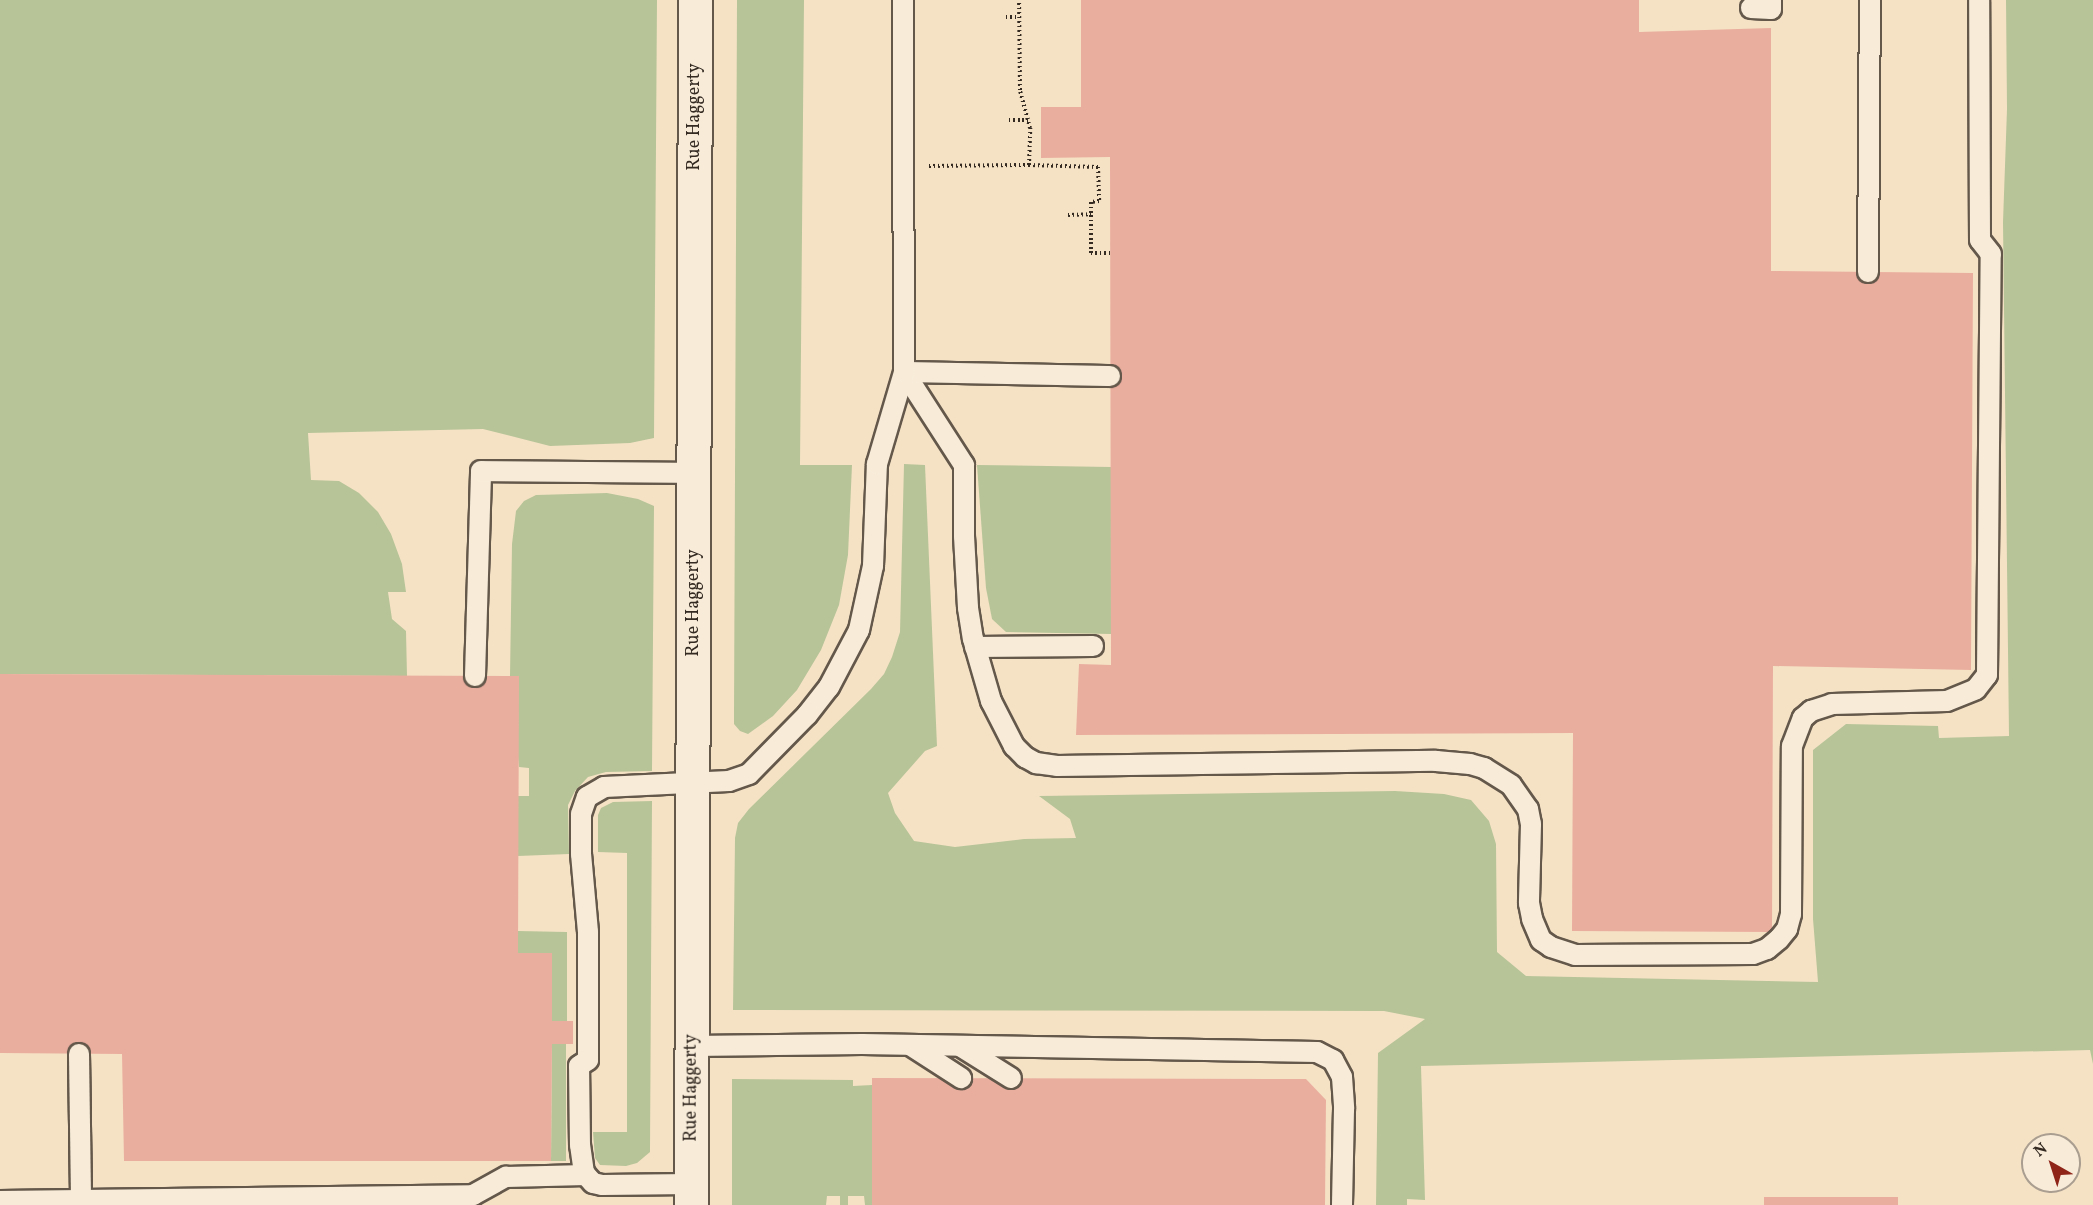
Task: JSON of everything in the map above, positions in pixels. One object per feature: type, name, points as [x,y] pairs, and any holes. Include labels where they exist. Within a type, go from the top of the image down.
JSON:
[{"type":"street","name":"Rue Haggerty","points":[[691,1194],[695,0]]},
{"type":"lane","points":[[691,1194],[602,1185],[593,1183],[586,1175],[580,1145],[579,1077],[579,1066],[588,1060],[588,932],[581,854],[583,804],[595,790],[604,787],[737,780],[749,774],[807,715],[849,654],[859,630],[873,566],[877,464],[904,372],[903,0]]},
{"type":"lane","points":[[1751,8],[1771,9],[1771,0]]},
{"type":"lane","points":[[1868,272],[1870,0]]},
{"type":"lane","points":[[904,372],[964,465],[964,536],[968,608],[975,647],[991,701],[1000,721],[1014,746],[1036,764],[1057,766],[1436,761],[1470,764],[1484,768],[1511,785],[1520,794],[1528,809],[1531,824],[1529,903],[1532,919],[1541,940],[1551,947],[1563,953],[1587,955],[1738,956],[1767,949],[1787,929],[1791,915],[1792,746],[1803,718],[1811,711],[1832,704],[1947,701],[1976,689],[1987,675],[1990,254],[1980,240],[1979,0]]},
{"type":"lane","points":[[904,372],[1110,376]]},
{"type":"lane","points":[[475,676],[481,471],[694,473]]},
{"type":"lane","points":[[975,647],[1093,646]]},
{"type":"lane","points":[[910,1045],[961,1078]]},
{"type":"lane","points":[[692,1046],[958,1045],[1317,1053],[1327,1056],[1339,1068],[1343,1085],[1342,1205]]},
{"type":"lane","points":[[958,1045],[1011,1078]]},
{"type":"lane","points":[[79,1054],[87,1201]]},
{"type":"lane","points":[[0,1201],[473,1195],[506,1177],[586,1175]]},
{"type":"path","points":[[1019,0],[1020,90],[1028,120],[1029,165]]},
{"type":"path","points":[[1006,17],[1019,17]]},
{"type":"path","points":[[1009,120],[1028,120]]},
{"type":"path","points":[[903,167],[1098,166],[1099,201],[1091,202],[1091,253],[1110,253]]},
{"type":"path","points":[[1068,215],[1091,214]]},
{"type":"green space","points":[[0,0],[657,0],[654,438],[630,443],[550,446],[483,429],[308,433],[311,480],[339,481],[359,493],[378,512],[391,534],[402,564],[406,592],[388,592],[392,619],[406,631],[407,676],[0,674]]},
{"type":"green space","points":[[737,0],[804,0],[800,465],[852,465],[848,555],[839,605],[821,650],[797,690],[773,716],[748,734],[740,731],[734,724]]},
{"type":"green space","points":[[2006,0],[2093,0],[2093,1064],[2090,1050],[1421,1066],[1425,1200],[1407,1199],[1407,1205],[1376,1205],[1378,1053],[1425,1019],[1384,1011],[733,1010],[735,838],[738,823],[749,809],[871,689],[884,674],[892,657],[900,632],[904,464],[925,465],[937,746],[925,751],[888,793],[895,813],[914,841],[955,847],[1024,839],[1076,838],[1070,819],[1039,796],[1395,791],[1444,794],[1471,800],[1489,821],[1496,844],[1497,952],[1526,976],[1818,982],[1813,919],[1813,750],[1846,724],[1938,726],[1939,738],[2009,736],[2003,222],[2007,109]]},
{"type":"green space","points":[[977,465],[1111,467],[1111,634],[1006,632],[992,619],[986,588]]},
{"type":"green space","points":[[607,493],[638,499],[654,506],[652,771],[606,772],[588,777],[575,791],[568,805],[569,854],[518,856],[518,796],[529,796],[529,768],[519,767],[510,676],[512,544],[516,511],[524,501],[536,495]]},
{"type":"green space","points":[[652,801],[650,1152],[637,1163],[626,1166],[600,1165],[595,1158],[593,1132],[627,1132],[627,853],[598,852],[598,815],[601,808],[613,802]]},
{"type":"green space","points":[[518,931],[567,932],[567,1021],[552,1021],[552,953],[518,953]]},
{"type":"green space","points":[[552,1044],[566,1044],[566,1161],[551,1161]]},
{"type":"green space","points":[[732,1079],[853,1080],[853,1086],[872,1085],[872,1205],[865,1205],[864,1196],[848,1196],[848,1205],[840,1205],[840,1196],[827,1196],[826,1205],[732,1205]]},
{"type":"building","points":[[1081,0],[1639,0],[1639,32],[1771,28],[1771,271],[1973,273],[1971,670],[1773,666],[1772,932],[1572,931],[1573,733],[1076,735],[1079,664],[1111,665],[1110,157],[1041,158],[1041,107],[1081,107]]},
{"type":"building","points":[[0,674],[519,676],[518,953],[552,953],[552,1021],[573,1021],[573,1044],[552,1044],[551,1161],[124,1161],[122,1054],[0,1053]]},
{"type":"building","points":[[872,1078],[1306,1079],[1326,1100],[1325,1205],[872,1205]]},
{"type":"building","points":[[1764,1197],[1898,1197],[1898,1205],[1764,1205]]}]
